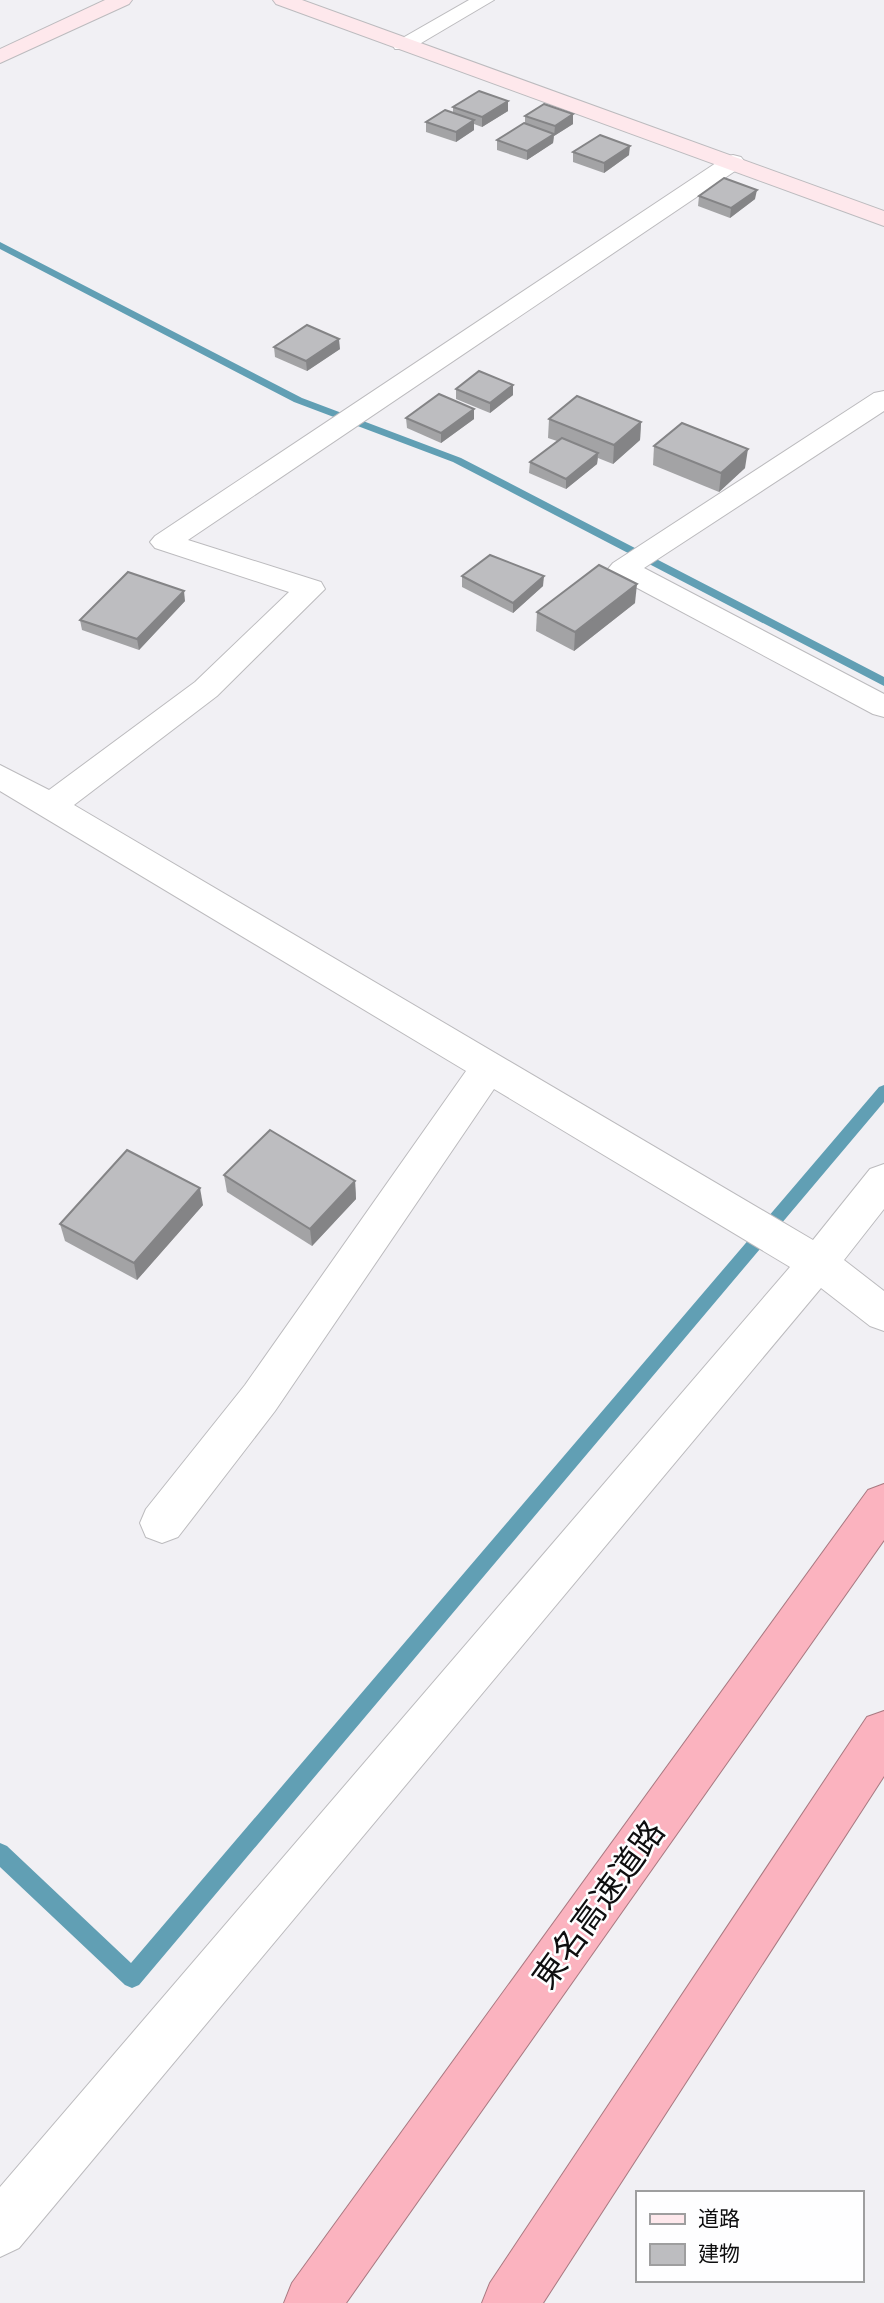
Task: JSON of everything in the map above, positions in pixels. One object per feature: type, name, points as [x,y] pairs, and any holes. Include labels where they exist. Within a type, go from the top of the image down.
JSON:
[{"type":"highway","name":"東名高速道路","points":[[312,2303],[884,1504]]},
{"type":"highway","points":[[510,2303],[884,1734]]},
{"type":"street","points":[[0,57],[122,0]]},
{"type":"street","points":[[283,0],[884,219]]},
{"type":"street","points":[[403,44],[484,0]]},
{"type":"street","points":[[50,806],[206,689],[310,589],[165,542],[733,162]]},
{"type":"street","points":[[884,399],[623,569],[884,707]]},
{"type":"street","points":[[0,776],[818,1263],[884,1314]]},
{"type":"street","points":[[162,1523],[260,1398],[489,1067]]},
{"type":"street","points":[[0,2229],[818,1263],[884,1180]]},
{"type":"building","points":[[479,91],[508,101],[482,117],[453,107]]},
{"type":"building","points":[[544,104],[573,114],[555,126],[525,116]]},
{"type":"building","points":[[445,110],[474,120],[456,132],[426,122]]},
{"type":"building","points":[[524,123],[554,134],[527,151],[497,140]]},
{"type":"building","points":[[600,135],[630,146],[604,163],[573,152]]},
{"type":"building","points":[[724,178],[757,190],[731,208],[699,196]]},
{"type":"building","points":[[307,325],[339,339],[306,361],[274,347]]},
{"type":"building","points":[[479,371],[513,385],[490,403],[456,389]]},
{"type":"building","points":[[439,394],[474,409],[441,433],[406,418]]},
{"type":"building","points":[[577,396],[641,422],[614,445],[549,419]]},
{"type":"building","points":[[682,423],[748,449],[721,473],[654,446]]},
{"type":"building","points":[[562,438],[598,453],[566,479],[530,462]]},
{"type":"building","points":[[490,555],[544,576],[513,603],[462,576]]},
{"type":"building","points":[[599,565],[637,584],[575,632],[537,612]]},
{"type":"building","points":[[128,572],[184,591],[137,639],[80,620]]},
{"type":"building","points":[[270,1130],[355,1181],[310,1229],[224,1175]]},
{"type":"building","points":[[127,1150],[200,1188],[134,1263],[60,1224]]},
{"type":"waterway","points":[[0,245],[298,400],[457,460],[884,682]]},
{"type":"waterway","points":[[0,1853],[132,1978],[884,1091]]}]
